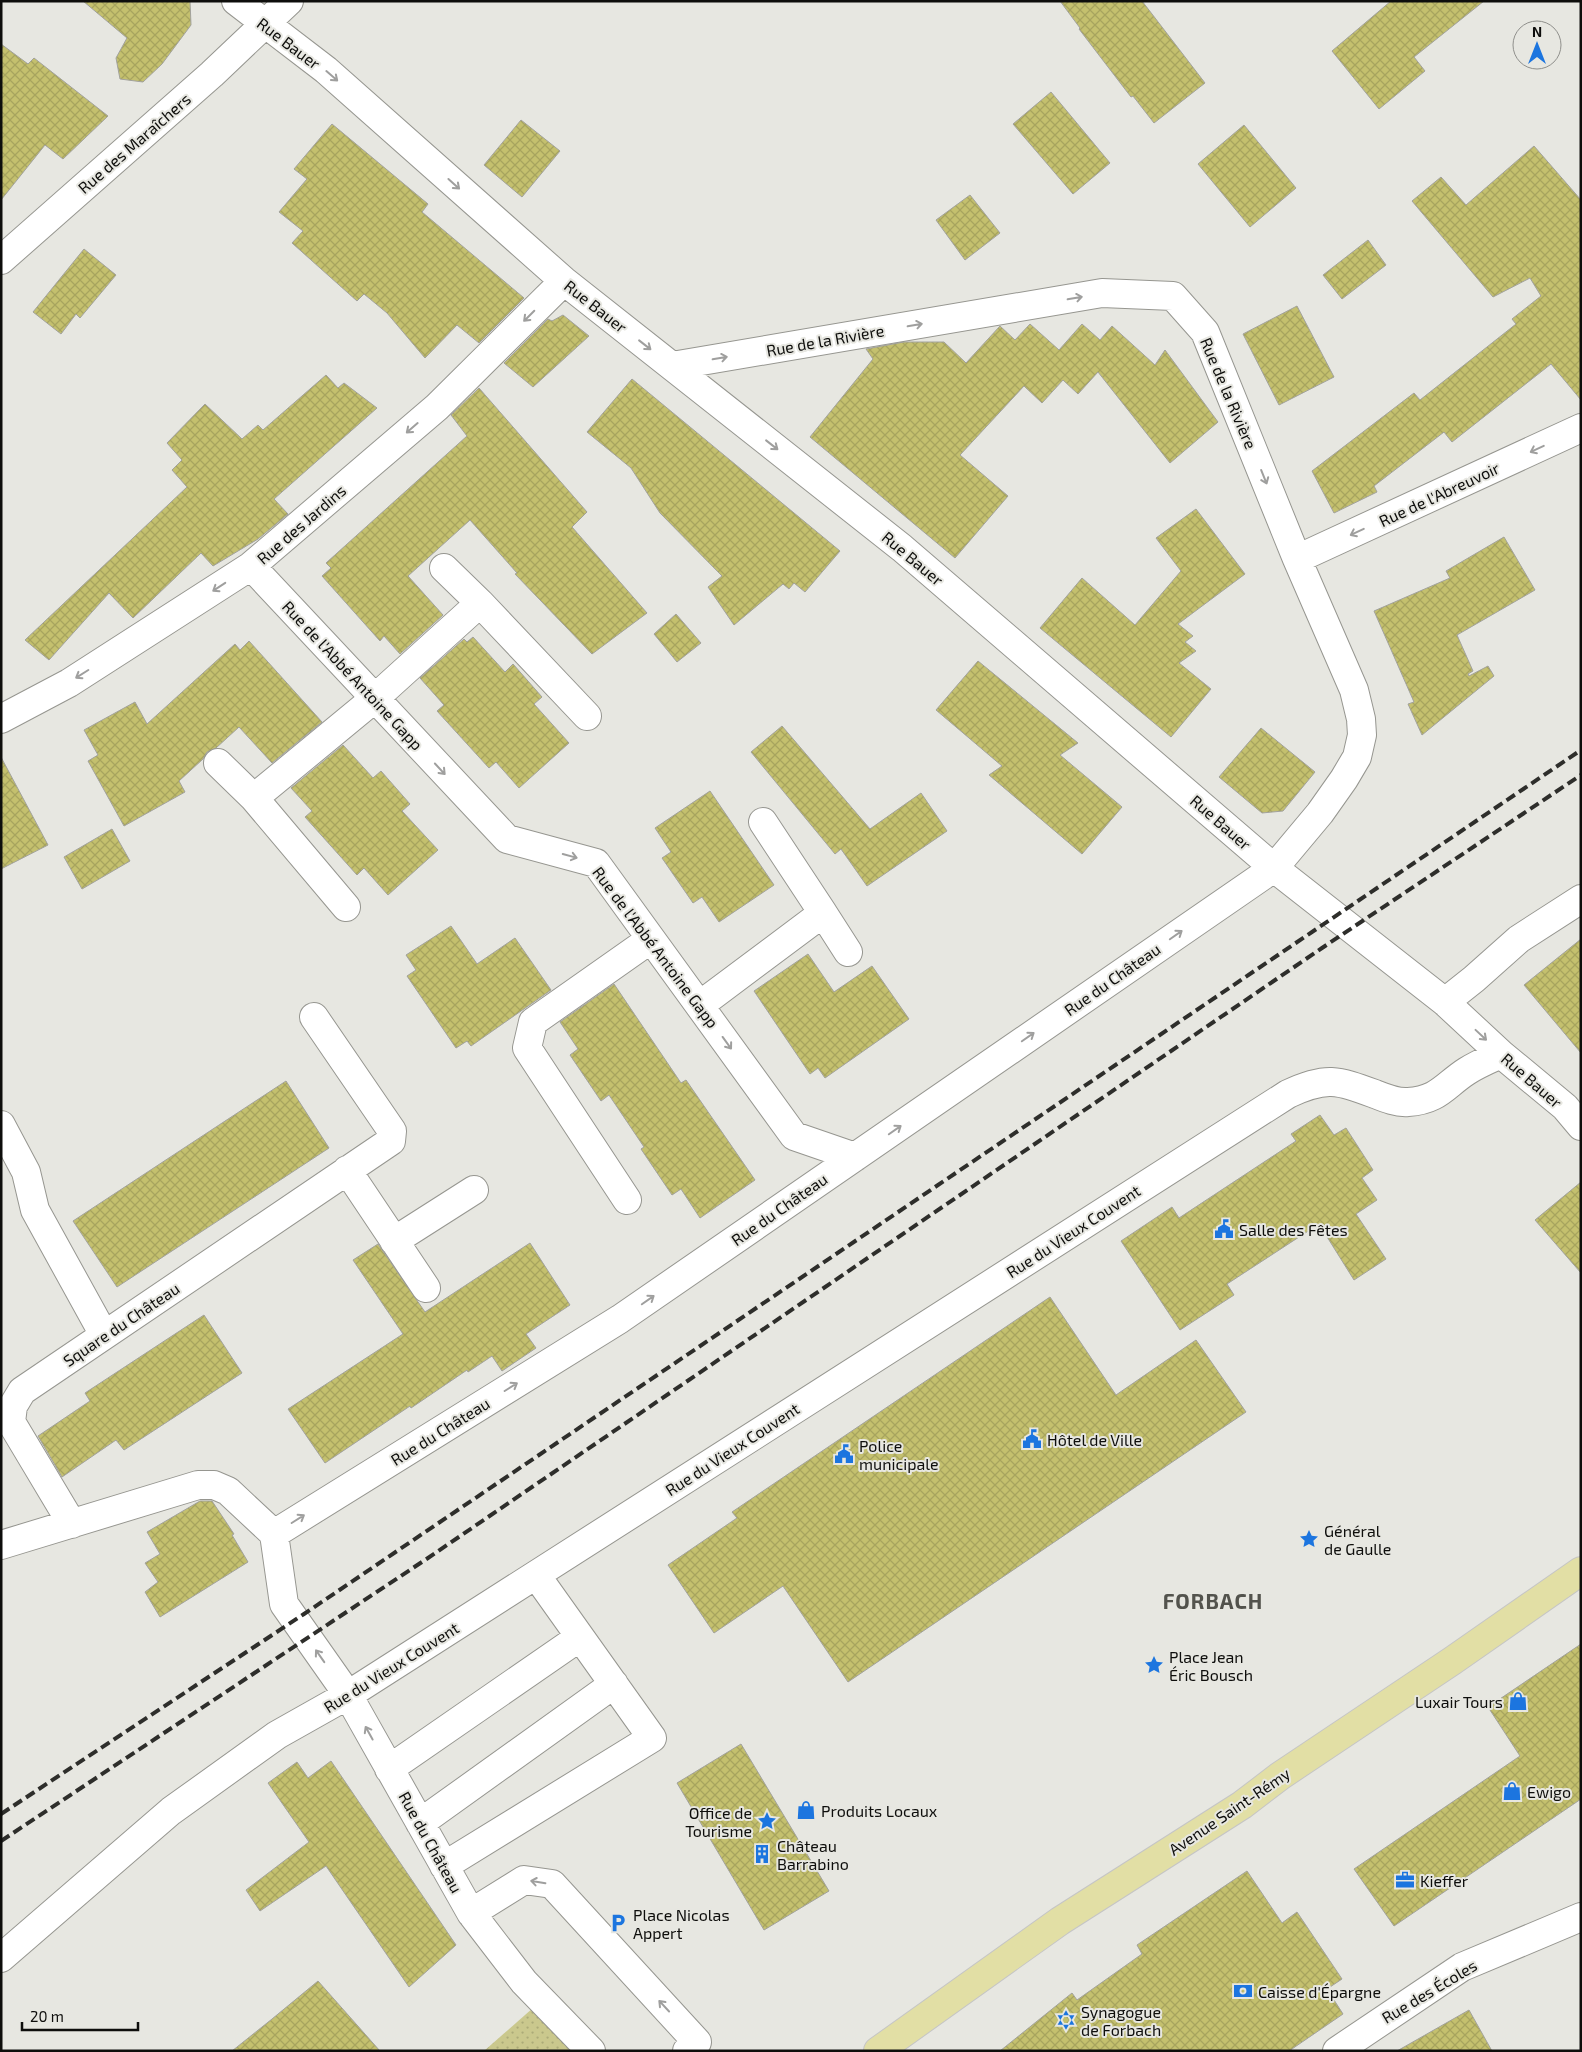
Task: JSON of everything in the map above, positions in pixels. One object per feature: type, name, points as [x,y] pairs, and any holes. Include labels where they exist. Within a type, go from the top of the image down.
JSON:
[{"type":"main road","name":"Avenue Saint-Rémy","points":[[878,2051],[1060,1921],[1242,1805],[1280,1776],[1452,1662],[1581,1571]]},
{"type":"street","name":"Rue Bauer","points":[[236,1],[326,70],[564,281],[902,548],[1274,868],[1445,1002],[1501,1054],[1565,1108],[1581,1126]]},
{"type":"street","name":"Rue des Maraîchers","points":[[1,260],[265,25],[289,1]]},
{"type":"street","name":"Rue des Jardins","points":[[1,719],[69,683],[251,566],[437,407],[564,281]]},
{"type":"street","name":"Rue de la Rivière","points":[[672,366],[1102,293],[1173,296],[1205,332],[1297,559],[1354,690],[1361,719],[1362,735],[1357,757],[1344,780],[1320,813],[1274,868]]},
{"type":"street","name":"Rue de l'Abreuvoir","points":[[1297,559],[1581,428]]},
{"type":"street","name":"Rue de l'Abbé Antoine Gapp","points":[[251,566],[507,839],[596,863],[794,1136],[855,1158]]},
{"type":"street","points":[[444,568],[480,603],[587,716]]},
{"type":"street","points":[[254,798],[374,699],[480,603]]},
{"type":"street","points":[[218,763],[254,798],[346,907]]},
{"type":"street","points":[[763,822],[848,952]]},
{"type":"street","name":"Rue du Château","points":[[591,2051],[524,1982],[471,1913],[348,1695],[284,1604],[274,1534],[620,1319],[1274,868]]},
{"type":"street","points":[[1445,1002],[1519,939],[1581,899]]},
{"type":"street","points":[[700,1006],[823,913]]},
{"type":"street","points":[[627,1200],[527,1048],[533,1022],[651,939]]},
{"type":"street","name":"Square du Château","points":[[72,1524],[11,1422],[12,1406],[22,1391],[391,1141],[392,1131],[314,1017]]},
{"type":"street","name":"Rue du Vieux Couvent","points":[[1,1958],[171,1811],[277,1735],[348,1695],[1288,1094],[1308,1084],[1323,1081],[1346,1083],[1387,1099],[1407,1102],[1429,1098],[1445,1090],[1467,1071],[1501,1054]]},
{"type":"street","points":[[1,1125],[26,1172],[35,1210],[104,1336]]},
{"type":"street","points":[[347,1170],[426,1288]]},
{"type":"street","points":[[394,1241],[474,1190]]},
{"type":"street","points":[[1,1545],[198,1486],[214,1485],[228,1491],[274,1534]]},
{"type":"street","points":[[444,1866],[652,1738],[536,1575]]},
{"type":"street","points":[[389,1769],[580,1637]]},
{"type":"street","points":[[420,1823],[614,1684]]},
{"type":"street","name":"Rue du Château","points":[[471,1913],[524,1880],[552,1884],[697,2042],[687,2051]]},
{"type":"street","name":"Rue des Écoles","points":[[1337,2051],[1462,1967],[1581,1917]]},
{"type":"shaded area","points":[[542,2000],[583,2051],[484,2051]]},
{"type":"building","points":[[83,1],[190,1],[191,25],[162,64],[143,82],[120,79],[116,58],[127,38]]},
{"type":"building","points":[[1060,1],[1142,1],[1205,83],[1154,123],[1133,96],[1131,97]]},
{"type":"building","points":[[1391,1],[1484,1],[1414,57],[1425,71],[1379,109],[1332,51]]},
{"type":"building","points":[[1,44],[28,64],[34,58],[108,116],[63,159],[45,145],[1,200]]},
{"type":"building","points":[[1051,92],[1110,163],[1073,194],[1013,124]]},
{"type":"building","points":[[521,120],[560,151],[522,197],[484,165]]},
{"type":"building","points":[[332,124],[428,204],[422,212],[524,298],[479,343],[457,325],[425,358],[387,313],[364,294],[357,301],[292,243],[303,231],[279,212],[307,179],[294,169]]},
{"type":"building","points":[[1244,125],[1296,188],[1250,227],[1198,164]]},
{"type":"building","points":[[1534,146],[1581,200],[1581,400],[1551,364],[1452,442],[1444,432],[1374,486],[1377,492],[1334,513],[1312,471],[1414,393],[1420,400],[1516,324],[1512,319],[1541,296],[1530,278],[1493,297],[1412,201],[1441,177],[1466,205]]},
{"type":"building","points":[[970,195],[1000,233],[965,260],[936,220]]},
{"type":"building","points":[[1368,240],[1386,265],[1342,299],[1323,275]]},
{"type":"building","points":[[84,249],[116,275],[80,318],[76,314],[61,334],[33,312]]},
{"type":"building","points":[[1297,306],[1334,377],[1279,405],[1243,334]]},
{"type":"building","points":[[563,315],[589,336],[533,387],[504,363],[548,319],[552,321]]},
{"type":"building","points":[[1030,324],[1059,350],[1082,324],[1100,340],[1112,326],[1155,365],[1165,350],[1218,422],[1170,463],[1098,372],[1078,394],[1063,380],[1042,403],[1024,386],[960,455],[1008,496],[955,558],[810,437],[873,359],[866,349],[904,342],[944,342],[966,363],[1000,326],[1015,340]]},
{"type":"building","points":[[326,375],[338,388],[344,383],[377,408],[274,499],[288,514],[258,539],[213,566],[201,553],[133,618],[109,593],[49,660],[25,640],[187,487],[172,470],[182,460],[167,443],[205,404],[242,439],[258,425],[263,430]]},
{"type":"building","points":[[632,379],[840,551],[805,592],[794,583],[789,589],[783,584],[734,625],[708,587],[722,576],[660,513],[631,468],[587,432]]},
{"type":"building","points":[[479,388],[587,512],[572,527],[647,613],[592,654],[515,574],[517,573],[470,520],[408,576],[443,615],[400,654],[384,636],[380,641],[322,576],[331,568],[326,563],[467,436],[451,415]]},
{"type":"building","points":[[1196,509],[1245,574],[1178,624],[1193,636],[1185,642],[1196,651],[1179,663],[1211,689],[1171,737],[1040,628],[1082,578],[1135,625],[1181,571],[1156,538]]},
{"type":"building","points":[[1504,537],[1535,590],[1457,635],[1473,671],[1468,674],[1469,676],[1488,666],[1494,676],[1422,735],[1408,704],[1414,702],[1374,611],[1450,578],[1446,571]]},
{"type":"building","points":[[676,614],[701,643],[677,662],[654,634]]},
{"type":"building","points":[[473,637],[505,672],[513,664],[542,697],[534,704],[569,743],[519,788],[496,762],[489,768],[437,711],[444,705],[420,678],[464,639],[467,642]]},
{"type":"building","points":[[249,641],[322,722],[272,763],[239,727],[216,748],[207,752],[203,759],[179,781],[185,792],[124,826],[88,761],[98,755],[84,730],[135,702],[147,724],[235,644],[240,650]]},
{"type":"building","points":[[978,661],[1078,743],[1060,755],[1122,807],[1082,854],[989,775],[1002,766],[936,710]]},
{"type":"building","points":[[782,726],[870,829],[921,793],[947,831],[867,886],[841,849],[835,854],[751,752]]},
{"type":"building","points":[[1261,728],[1315,772],[1283,811],[1262,813],[1219,777]]},
{"type":"building","points":[[343,745],[373,778],[381,771],[410,804],[402,811],[438,850],[388,895],[364,868],[357,875],[305,817],[312,811],[291,788]]},
{"type":"building","points":[[1,757],[48,845],[1,869]]},
{"type":"building","points":[[710,791],[774,885],[719,922],[702,897],[693,903],[662,858],[671,852],[655,828]]},
{"type":"building","points":[[112,829],[130,861],[82,889],[64,857]]},
{"type":"building","points":[[451,926],[477,964],[515,938],[551,990],[471,1046],[467,1041],[456,1048],[407,976],[416,970],[406,955]]},
{"type":"building","points":[[1581,939],[1581,1053],[1524,985]]},
{"type":"building","points":[[808,954],[834,992],[872,966],[909,1019],[825,1078],[818,1068],[810,1074],[754,991]]},
{"type":"building","points":[[614,984],[681,1083],[686,1080],[755,1180],[700,1218],[681,1189],[672,1195],[641,1149],[644,1147],[609,1095],[601,1101],[570,1055],[578,1049],[560,1022]]},
{"type":"building","points":[[286,1081],[329,1148],[117,1287],[73,1221]]},
{"type":"building","name":"Salle des Fêtes","points":[[1320,1115],[1334,1135],[1346,1128],[1373,1170],[1362,1178],[1377,1200],[1356,1214],[1386,1259],[1354,1280],[1319,1224],[1227,1284],[1234,1295],[1180,1330],[1121,1241],[1172,1207],[1179,1218],[1296,1141],[1291,1134]]},
{"type":"building","points":[[1581,1182],[1581,1273],[1535,1220]]},
{"type":"building","points":[[530,1243],[570,1305],[526,1334],[536,1348],[502,1371],[492,1356],[468,1372],[467,1370],[411,1408],[410,1406],[325,1463],[288,1409],[403,1334],[353,1260],[378,1244],[425,1312]]},
{"type":"building","points":[[1050,1297],[1116,1395],[1196,1340],[1246,1412],[848,1682],[783,1586],[714,1633],[668,1565],[737,1518],[732,1512]]},
{"type":"building","points":[[204,1315],[242,1373],[124,1450],[116,1440],[62,1477],[38,1436],[90,1401],[85,1393]]},
{"type":"building","points":[[200,1501],[212,1501],[234,1534],[232,1535],[248,1562],[160,1617],[145,1592],[158,1582],[145,1563],[160,1554],[147,1532]]},
{"type":"building","points":[[1581,1644],[1581,1799],[1394,1926],[1354,1869],[1520,1756],[1488,1707]]},
{"type":"building","name":"Château Barrabino","points":[[741,1744],[829,1891],[764,1930],[677,1783]]},
{"type":"building","points":[[331,1761],[456,1945],[409,1987],[326,1866],[260,1911],[246,1890],[309,1842],[268,1783],[297,1762],[308,1778]]},
{"type":"building","points":[[1247,1871],[1282,1923],[1297,1912],[1342,1979],[1327,1989],[1343,2014],[1289,2051],[1000,2051],[1072,1993],[1077,2000],[1142,1954],[1137,1945]]},
{"type":"building","points":[[318,1981],[380,2051],[232,2051],[272,2019]]},
{"type":"building","points":[[1469,2010],[1492,2051],[1397,2051]]},
{"type":"railway","points":[[1,1814],[304,1614],[1581,750]]},
{"type":"railway","points":[[1,1841],[428,1558],[1322,948],[1581,775]]},
{"type":"place","name":"Salle des Fêtes","points":[[1224,1229]]},
{"type":"place","name":"Hôtel de Ville","points":[[1032,1439]]},
{"type":"place","name":"Police municipale","points":[[844,1454]]},
{"type":"place","name":"Général de Gaulle","points":[[1309,1539]]},
{"type":"place","name":"Place Jean Éric Bousch","points":[[1154,1665]]},
{"type":"place","name":"Luxair Tours","points":[[1518,1701]]},
{"type":"place","name":"Ewigo","points":[[1512,1791]]},
{"type":"place","name":"Produits Locaux","points":[[806,1810]]},
{"type":"place","name":"Office de Tourisme","points":[[767,1821]]},
{"type":"place","name":"Château Barrabino","points":[[762,1854]]},
{"type":"place","name":"Kieffer","points":[[1405,1880]]},
{"type":"place","name":"Place Nicolas Appert","points":[[618,1923]]},
{"type":"place","name":"Caisse d'Épargne","points":[[1243,1991]]},
{"type":"place","name":"Synagogue de Forbach","points":[[1066,2020]]},
{"type":"district","name":"FORBACH","points":[[1213,1600]]}]
